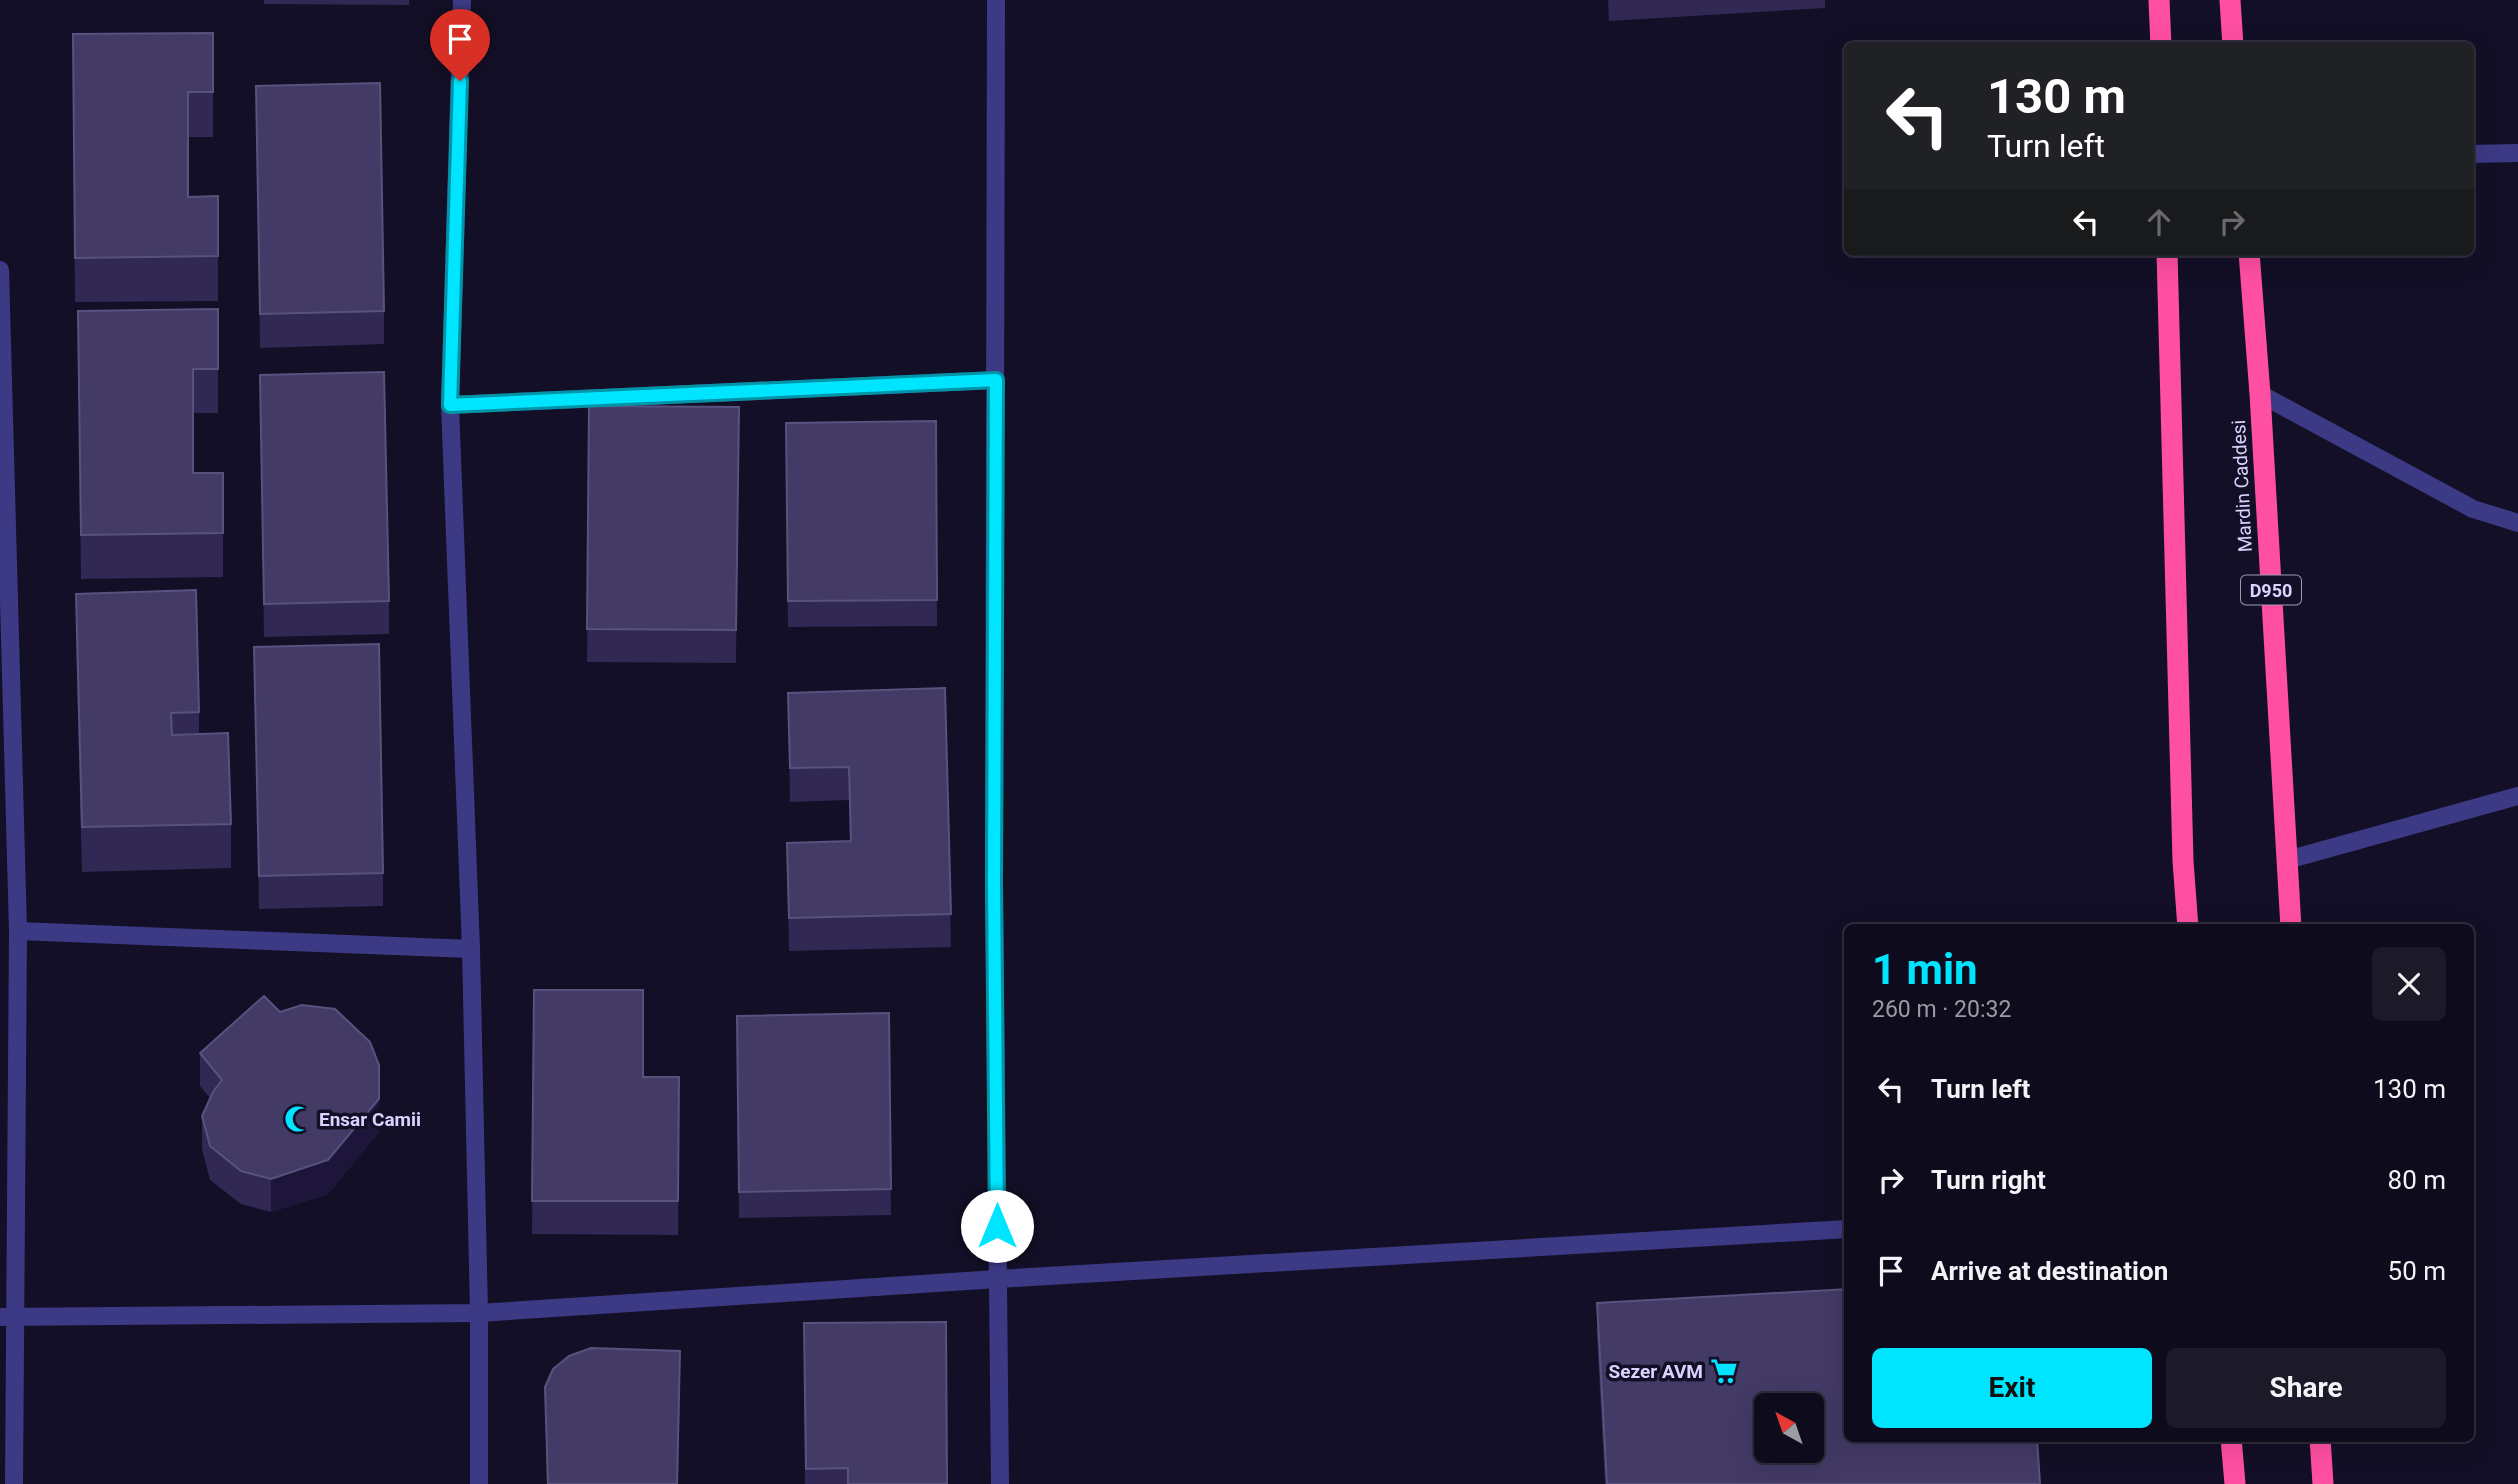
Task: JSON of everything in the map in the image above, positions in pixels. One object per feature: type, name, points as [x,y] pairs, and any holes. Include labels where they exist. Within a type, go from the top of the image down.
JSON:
[{"type":"highway","points":[[2230,0],[2233,42]]},
{"type":"highway","points":[[2155,3],[2160,42]]},
{"type":"highway","points":[[2166,256],[2183,861],[2188,924]]},
{"type":"highway","name":"Mardin Caddesi","points":[[2249,256],[2260,394],[2291,924]]},
{"type":"highway","points":[[2231,1442],[2235,1484]]},
{"type":"highway","points":[[2320,1442],[2323,1484]]},
{"type":"street","points":[[462,0],[450,405],[471,949],[479,1313],[479,1484]]},
{"type":"street","points":[[996,0],[994,897],[1000,1484]]},
{"type":"street","points":[[2474,154],[2518,153]]},
{"type":"street","points":[[0,270],[18,931],[7,1317],[14,1484]]},
{"type":"street","points":[[450,405],[996,380]]},
{"type":"street","points":[[2260,394],[2473,509],[2518,523]]},
{"type":"street","points":[[2287,860],[2518,796]]},
{"type":"street","points":[[18,931],[471,949]]},
{"type":"street","points":[[7,1317],[479,1313],[1844,1228]]},
{"type":"building","points":[[213,33],[213,92],[188,92],[188,197],[218,196],[218,256],[75,258],[73,34]]},
{"type":"building","points":[[380,83],[384,311],[260,314],[256,86]]},
{"type":"building","points":[[218,309],[218,369],[193,369],[193,473],[223,473],[223,533],[81,535],[78,311]]},
{"type":"building","points":[[384,372],[389,601],[264,604],[260,375]]},
{"type":"building","points":[[589,406],[739,407],[736,630],[587,629]]},
{"type":"building","points":[[936,421],[937,600],[788,601],[786,423]]},
{"type":"building","points":[[196,590],[199,712],[171,713],[172,735],[228,733],[231,824],[82,827],[76,594]]},
{"type":"building","points":[[379,644],[383,873],[259,876],[254,647]]},
{"type":"building","points":[[945,688],[951,914],[789,918],[787,843],[851,841],[849,767],[790,768],[788,693]]},
{"type":"building","points":[[534,990],[643,990],[643,1077],[679,1077],[678,1201],[532,1201]]},
{"type":"building","name":"Ensar Camii","points":[[264,996],[280,1012],[302,1005],[335,1009],[370,1042],[379,1065],[379,1099],[328,1160],[271,1179],[241,1171],[210,1146],[202,1116],[222,1080],[200,1053]]},
{"type":"building","points":[[889,1013],[891,1189],[739,1192],[737,1016]]},
{"type":"building","name":"Sezer AVM","points":[[1844,1289],[1844,1442],[2037,1442],[2040,1484],[1607,1484],[1597,1303]]},
{"type":"building","points":[[946,1322],[947,1484],[848,1484],[848,1468],[806,1469],[804,1323]]},
{"type":"building","points":[[591,1348],[680,1351],[677,1484],[548,1484],[545,1387],[553,1369],[569,1356]]},
{"type":"place","name":"Ensar Camii","points":[[298,1119]]},
{"type":"place","name":"Sezer AVM","points":[[1724,1371]]},
{"type":"route","points":[[460,81],[450,405],[996,380],[994,883],[997,1226]]}]
